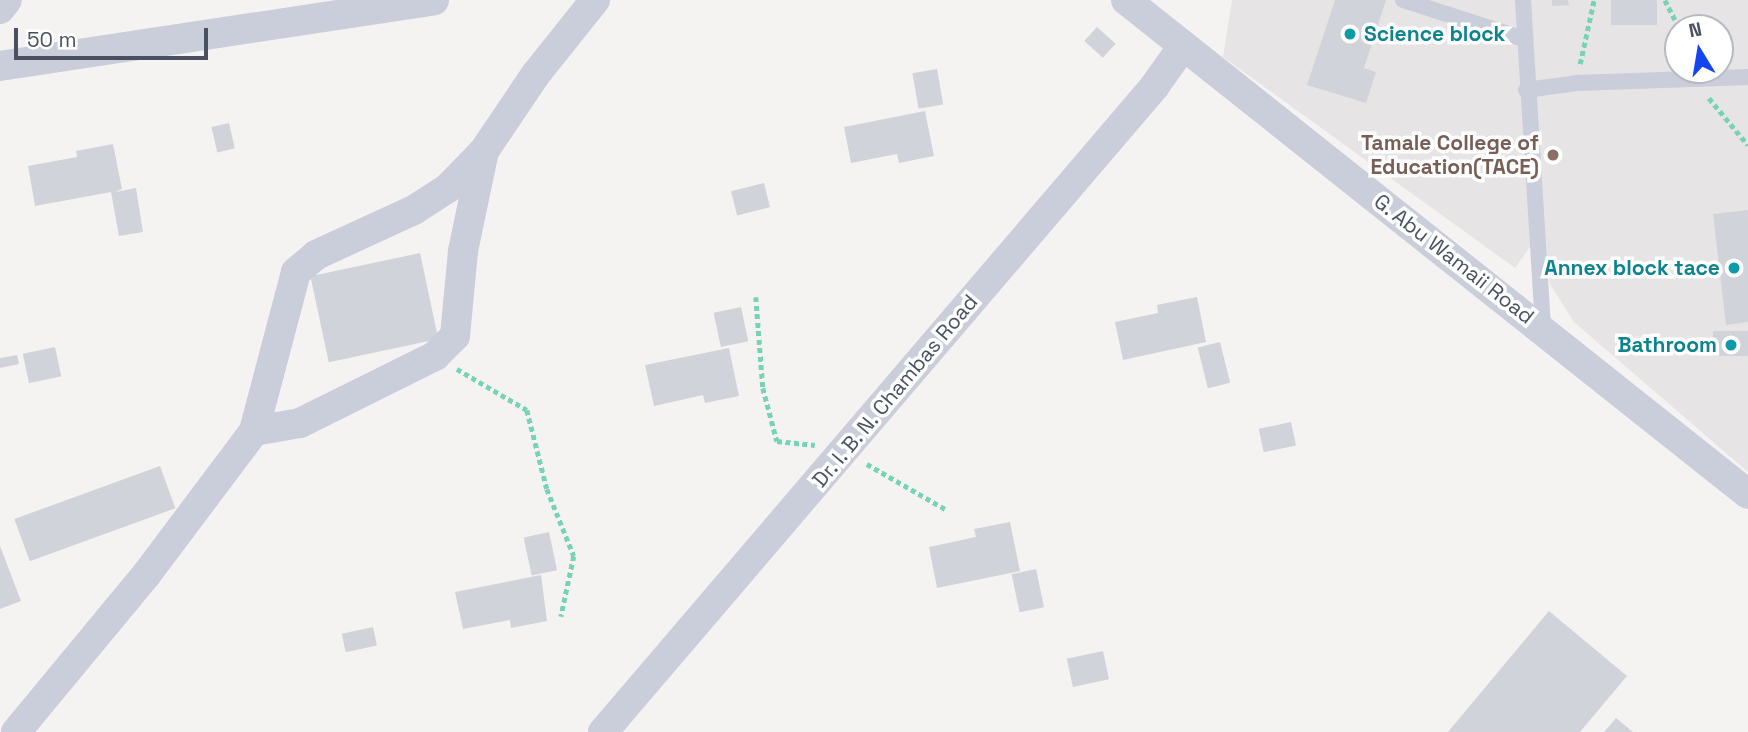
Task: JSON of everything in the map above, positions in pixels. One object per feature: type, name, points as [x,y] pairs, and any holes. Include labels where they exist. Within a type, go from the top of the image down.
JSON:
[{"type":"street","points":[[0,9],[7,0]]},
{"type":"street","points":[[0,66],[384,2],[434,0]]},
{"type":"street","points":[[16,732],[146,575],[254,431],[296,272],[316,255],[414,210],[448,187],[484,151],[536,74],[595,0]]},
{"type":"street","name":"G. Abu Wamaii Road","points":[[1126,0],[1748,494]]},
{"type":"street","name":"Dr. I. B. N. Chambas Road","points":[[603,732],[1145,98],[1183,46]]},
{"type":"street","points":[[254,431],[300,423],[435,356],[455,336],[463,250],[484,151]]},
{"type":"lane","points":[[1403,0],[1524,39]]},
{"type":"lane","points":[[1523,0],[1526,90],[1543,330]]},
{"type":"lane","points":[[1526,90],[1577,83],[1664,82]]},
{"type":"path","points":[[1577,83],[1594,0]]},
{"type":"path","points":[[1697,84],[1748,145]]},
{"type":"path","points":[[756,297],[763,388],[776,441],[845,448],[888,480],[947,510]]},
{"type":"path","points":[[435,356],[527,410],[547,489],[574,556],[561,617]]},
{"type":"shaded area","name":"Tamale College of Education(TACE)","points":[[1232,0],[1748,0],[1748,472],[1574,322],[1551,286],[1535,240],[1515,268],[1223,57]]},
{"type":"building","name":"Science block","points":[[1335,0],[1386,0],[1364,68],[1376,72],[1366,103],[1307,85]]},
{"type":"building","points":[[1552,0],[1568,0],[1569,5],[1552,6]]},
{"type":"building","points":[[1611,0],[1657,0],[1657,25],[1611,25]]},
{"type":"building","points":[[1097,27],[1116,44],[1103,58],[1084,41]]},
{"type":"building","points":[[937,69],[943,104],[919,109],[912,73]]},
{"type":"building","points":[[925,111],[934,156],[899,163],[897,154],[851,163],[844,127]]},
{"type":"building","points":[[229,123],[235,148],[217,152],[211,127]]},
{"type":"building","points":[[113,144],[122,189],[115,192],[136,188],[143,232],[119,236],[111,192],[35,206],[28,166],[77,157],[76,151]]},
{"type":"building","points":[[764,183],[770,207],[737,215],[731,191]]},
{"type":"building","name":"Annex block tace","points":[[1748,210],[1748,322],[1726,325],[1713,214]]},
{"type":"building","points":[[420,253],[438,339],[329,362],[310,276]]},
{"type":"building","points":[[1197,297],[1206,342],[1123,360],[1115,322],[1158,313],[1157,305]]},
{"type":"building","points":[[741,307],[748,341],[721,347],[714,313]]},
{"type":"building","name":"Bathroom","points":[[1713,331],[1748,331],[1748,356],[1713,356]]},
{"type":"building","points":[[1220,342],[1230,383],[1208,388],[1198,348]]},
{"type":"building","points":[[55,347],[61,376],[29,383],[23,354]]},
{"type":"building","points":[[729,348],[739,396],[705,403],[703,395],[654,406],[645,365]]},
{"type":"building","points":[[17,355],[19,364],[0,368],[0,358]]},
{"type":"building","points":[[1291,422],[1296,445],[1264,452],[1259,429]]},
{"type":"building","points":[[160,466],[175,508],[30,561],[14,519]]},
{"type":"building","points":[[1010,522],[1020,571],[937,588],[929,547],[976,537],[974,529]]},
{"type":"building","points":[[549,532],[557,570],[532,576],[524,537]]},
{"type":"building","points":[[0,546],[21,601],[0,609]]},
{"type":"building","points":[[1036,569],[1044,607],[1020,612],[1012,574]]},
{"type":"building","points":[[541,575],[547,621],[511,628],[510,620],[463,629],[455,592]]},
{"type":"building","points":[[1549,611],[1627,676],[1580,732],[1448,732]]},
{"type":"building","points":[[373,627],[377,646],[346,652],[342,634]]},
{"type":"building","points":[[1103,651],[1109,679],[1073,687],[1067,659]]},
{"type":"building","points":[[1616,718],[1633,732],[1604,732]]},
{"type":"place","name":"Science block","points":[[1350,34]]},
{"type":"place","name":"Tamale College of Education(TACE)","points":[[1553,155]]},
{"type":"place","name":"Annex block tace","points":[[1734,268]]},
{"type":"place","name":"Bathroom","points":[[1731,345]]}]
